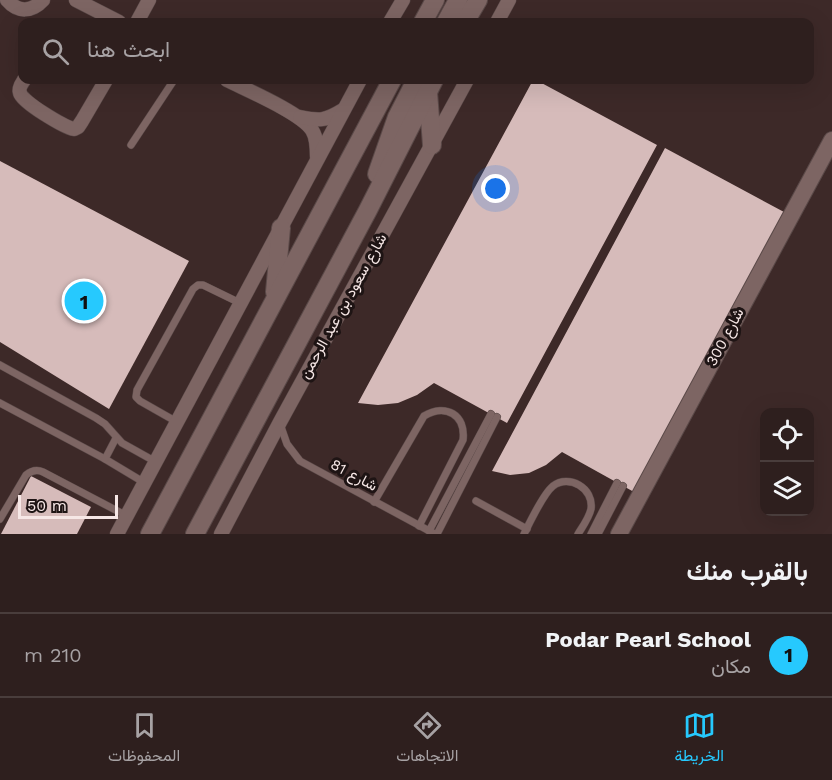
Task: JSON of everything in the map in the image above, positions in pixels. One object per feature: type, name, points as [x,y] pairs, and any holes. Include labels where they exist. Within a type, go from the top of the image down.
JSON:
[{"type":"main road","points":[[425,18],[435,0]]},
{"type":"main road","points":[[448,18],[458,0]]},
{"type":"main road","points":[[467,18],[478,0]]},
{"type":"main road","points":[[150,534],[390,84]]},
{"type":"main road","points":[[426,84],[432,145]]},
{"type":"main road","name":"شارع سعود بن عبد الرحمن","points":[[195,534],[368,210],[426,84]]},
{"type":"main road","points":[[275,300],[281,228]]},
{"type":"street","points":[[7,0],[15,7],[25,10],[34,8],[43,0]]},
{"type":"street","points":[[76,0],[110,18]]},
{"type":"street","points":[[139,18],[149,0]]},
{"type":"street","points":[[392,18],[403,0]]},
{"type":"street","points":[[499,18],[509,0]]},
{"type":"street","points":[[22,84],[21,96],[58,122],[74,129],[82,121],[104,84]]},
{"type":"street","points":[[235,84],[300,117],[316,120],[330,118],[344,109]]},
{"type":"street","points":[[117,534],[358,84]]},
{"type":"street","name":"شارع سعود بن عبد الرحمن","points":[[221,534],[465,84]]},
{"type":"street","points":[[300,117],[312,130],[316,142],[317,160]]},
{"type":"street","name":"شارع 300","points":[[619,534],[832,140]]},
{"type":"lane","points":[[131,145],[171,84]]},
{"type":"lane","points":[[177,422],[140,401],[136,397],[137,390],[193,289],[198,285],[203,285],[240,303]]},
{"type":"lane","points":[[0,365],[96,418],[105,424],[122,443],[156,462]]},
{"type":"lane","points":[[0,403],[145,483]]},
{"type":"lane","points":[[374,502],[424,416],[432,411],[449,412],[462,423],[463,440],[419,526]]},
{"type":"lane","points":[[434,533],[494,416]]},
{"type":"lane","name":"شارع 81","points":[[280,422],[287,444],[300,462],[434,533]]},
{"type":"lane","points":[[105,459],[116,438]]},
{"type":"lane","points":[[0,519],[26,475],[36,470],[44,472],[127,516]]},
{"type":"lane","points":[[476,501],[525,531],[550,488],[568,481],[578,484],[586,490],[591,509],[578,534]]},
{"type":"lane","points":[[591,534],[620,484],[598,534]]},
{"type":"building","points":[[531,84],[543,84],[657,145],[507,423],[434,383],[417,395],[398,403],[378,405],[358,403]]},
{"type":"building","points":[[665,148],[784,212],[634,492],[562,452],[546,465],[529,473],[510,475],[492,471]]},
{"type":"building","points":[[0,161],[189,261],[109,409],[0,342]]},
{"type":"building","points":[[31,476],[91,507],[77,534],[1,534]]},
{"type":"place","name":"Podar Pearl School","points":[[84,301]]}]
